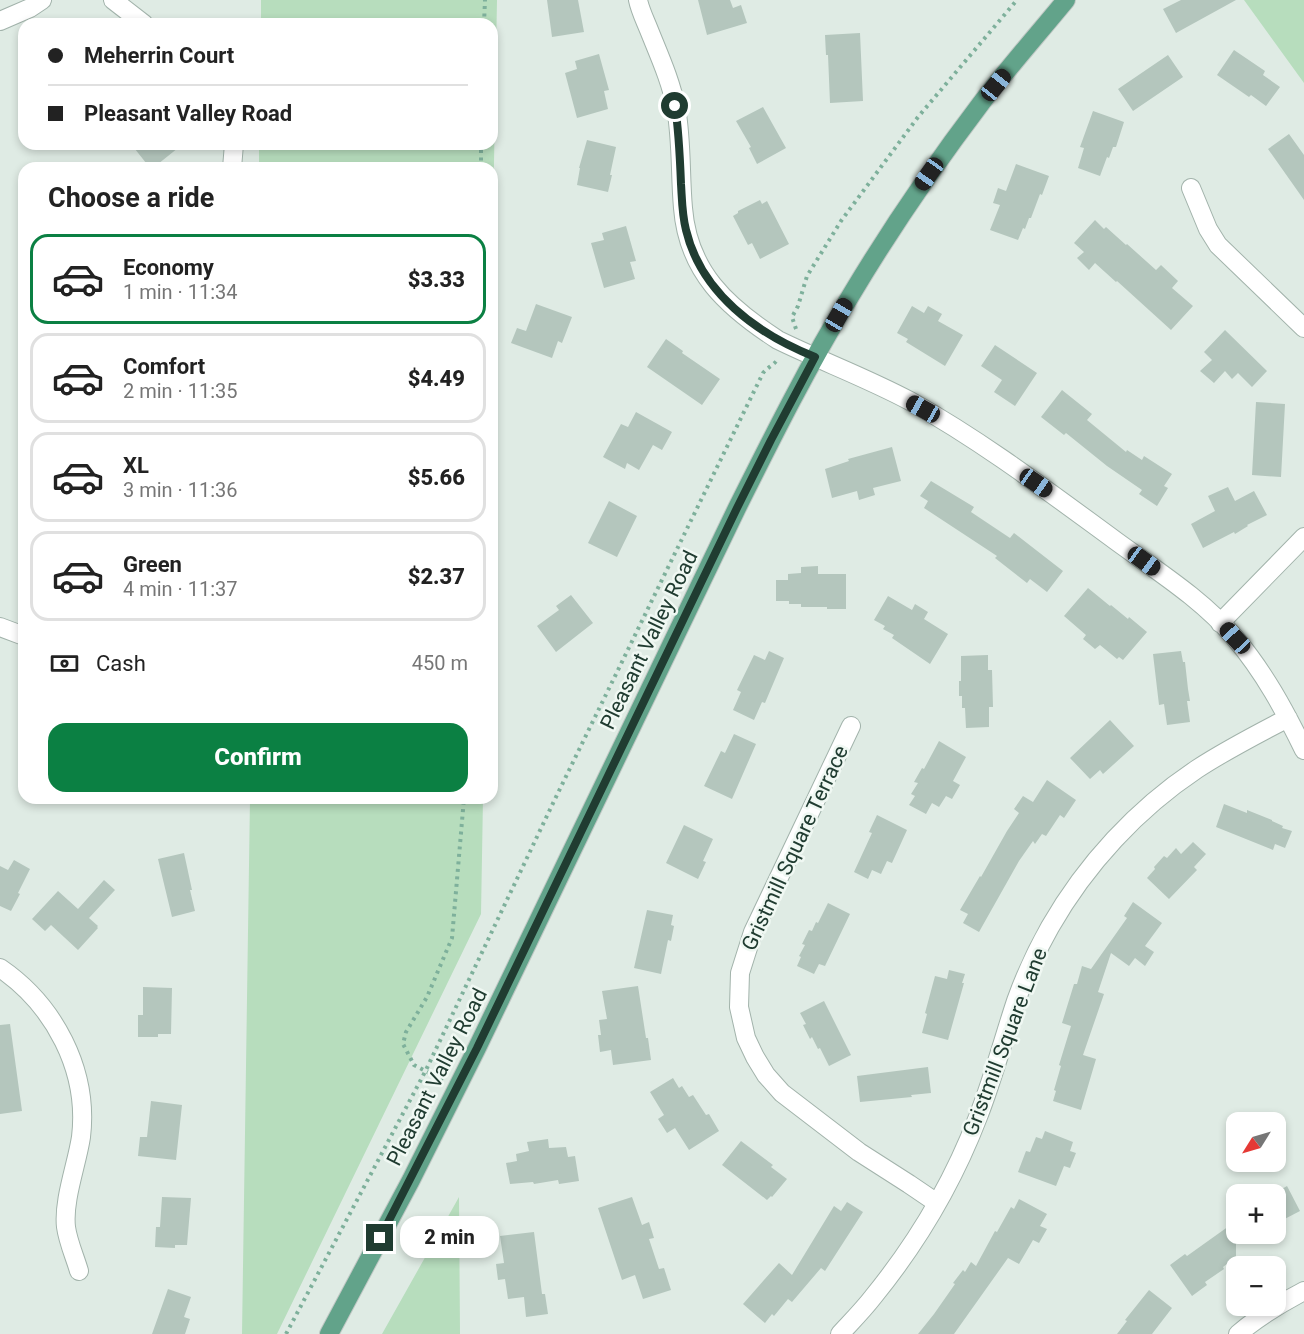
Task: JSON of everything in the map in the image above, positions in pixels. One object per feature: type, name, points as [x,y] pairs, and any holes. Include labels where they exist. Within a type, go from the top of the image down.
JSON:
[{"type":"main road","name":"Pleasant Valley Road","points":[[329,1334],[457,1088],[732,519],[815,357],[850,295],[941,158],[983,101],[1066,0]]},
{"type":"street","points":[[0,21],[42,0]]},
{"type":"street","points":[[113,0],[136,18]]},
{"type":"street","points":[[638,0],[668,79],[675,106],[679,130],[686,230],[694,255],[705,275],[727,303],[761,329],[786,344],[907,399],[977,442],[1197,600],[1235,638],[1260,671],[1288,717],[1304,750]]},
{"type":"street","points":[[1191,188],[1208,230],[1218,245],[1304,328]]},
{"type":"street","points":[[1220,623],[1304,537]]},
{"type":"street","points":[[0,627],[18,634]]},
{"type":"street","name":"Gristmill Square Lane","points":[[840,1334],[873,1297],[913,1243],[957,1167],[978,1119],[1016,1002],[1029,970],[1051,926],[1079,882],[1122,831],[1170,788],[1230,748],[1288,717]]},
{"type":"street","name":"Gristmill Square Terrace","points":[[851,726],[753,932],[740,973],[739,1007],[746,1038],[755,1057],[766,1075],[782,1093],[859,1152],[937,1203]]},
{"type":"street","points":[[0,968],[13,976],[44,1009],[58,1029],[75,1071],[80,1092],[81,1136],[66,1209],[66,1226],[79,1271]]},
{"type":"street","points":[[1238,1334],[1280,1304],[1304,1291]]},
{"type":"path","points":[[484,18],[485,0]]},
{"type":"path","points":[[286,1334],[426,1070],[560,788],[763,373],[775,364],[796,329],[792,318],[807,276],[841,221],[918,117],[1017,0]]},
{"type":"path","points":[[457,1088],[414,1065],[403,1044],[406,1032],[427,997],[452,938],[463,804]]},
{"type":"green space","points":[[261,0],[497,0],[497,18],[261,18]]},
{"type":"green space","points":[[1244,0],[1304,0],[1304,83]]},
{"type":"green space","points":[[259,150],[494,150],[494,162],[259,162]]},
{"type":"green space","points":[[250,804],[483,804],[481,914],[277,1334],[242,1334]]},
{"type":"green space","points":[[459,1197],[460,1334],[382,1334]]},
{"type":"building","points":[[547,0],[578,0],[584,32],[552,37]]},
{"type":"building","points":[[698,0],[730,0],[733,8],[741,5],[747,23],[707,35]]},
{"type":"building","points":[[1181,0],[1236,0],[1176,33],[1163,9]]},
{"type":"building","points":[[860,33],[863,101],[830,103],[825,35]]},
{"type":"building","points":[[1234,50],[1265,71],[1263,75],[1280,87],[1266,106],[1217,75]]},
{"type":"building","points":[[599,54],[609,90],[604,91],[608,109],[577,118],[565,73],[577,69],[575,61]]},
{"type":"building","points":[[1168,55],[1183,77],[1133,111],[1118,89]]},
{"type":"building","points":[[763,107],[786,148],[757,164],[749,148],[751,147],[736,121]]},
{"type":"building","points":[[1093,111],[1124,122],[1116,147],[1113,147],[1109,158],[1107,157],[1100,176],[1078,168],[1084,148],[1080,147]]},
{"type":"building","points":[[1289,134],[1304,155],[1304,200],[1268,149]]},
{"type":"building","points":[[587,140],[616,147],[608,192],[577,185]]},
{"type":"building","points":[[136,150],[176,150],[160,162],[145,162]]},
{"type":"building","points":[[1016,164],[1049,176],[1031,218],[1025,229],[1023,228],[1018,240],[990,230],[1000,205],[993,203],[998,188],[1006,191]]},
{"type":"building","points":[[760,200],[762,204],[767,201],[789,244],[760,259],[752,243],[748,245],[733,216]]},
{"type":"building","points":[[1095,220],[1156,270],[1161,265],[1178,281],[1172,288],[1193,306],[1171,330],[1095,263],[1089,270],[1077,258],[1084,252],[1074,243]]},
{"type":"building","points":[[626,226],[636,261],[630,262],[635,279],[604,288],[591,243],[604,240],[602,233]]},
{"type":"building","points":[[536,304],[572,317],[562,343],[558,341],[552,358],[511,343],[517,328],[526,331]]},
{"type":"building","points":[[912,306],[924,313],[928,306],[942,314],[938,321],[963,335],[945,366],[906,342],[908,339],[897,333]]},
{"type":"building","points":[[1225,330],[1267,371],[1252,387],[1238,373],[1232,379],[1225,371],[1214,383],[1200,371],[1212,360],[1204,352]]},
{"type":"building","points":[[666,339],[720,379],[702,405],[647,367]]},
{"type":"building","points":[[995,345],[1037,373],[1015,406],[994,392],[1002,380],[981,366]]},
{"type":"building","points":[[1062,390],[1092,414],[1087,420],[1126,452],[1127,450],[1142,460],[1144,456],[1172,474],[1164,486],[1168,488],[1157,506],[1139,494],[1142,490],[1041,417]]},
{"type":"building","points":[[1256,402],[1285,404],[1281,477],[1252,475]]},
{"type":"building","points":[[636,412],[672,432],[662,450],[653,445],[639,470],[627,463],[625,469],[603,457],[621,424],[628,427]]},
{"type":"building","points":[[892,447],[901,481],[873,488],[875,495],[859,500],[857,491],[832,498],[825,469],[849,461],[848,459]]},
{"type":"building","points":[[931,481],[974,507],[971,512],[1010,538],[1014,533],[1063,571],[1047,592],[1030,579],[1027,583],[995,558],[997,556],[924,508],[928,501],[920,496]]},
{"type":"building","points":[[1228,487],[1235,501],[1254,491],[1267,515],[1235,534],[1234,532],[1203,548],[1191,524],[1215,511],[1208,496]]},
{"type":"building","points":[[609,501],[637,516],[617,557],[588,543]]},
{"type":"building","points":[[818,566],[818,574],[846,574],[846,609],[801,607],[801,604],[789,604],[789,601],[776,601],[776,580],[788,580],[788,574],[801,573],[801,567]]},
{"type":"building","points":[[1088,588],[1147,632],[1123,660],[1119,657],[1117,659],[1100,645],[1095,649],[1083,639],[1086,635],[1064,616]]},
{"type":"building","points":[[571,595],[593,623],[556,652],[537,626],[559,610],[556,606]]},
{"type":"building","points":[[888,596],[912,610],[915,604],[928,612],[924,619],[948,634],[930,664],[892,638],[894,635],[883,629],[885,626],[874,620]]},
{"type":"building","points":[[769,651],[784,658],[765,703],[762,702],[754,720],[733,710],[741,692],[737,690],[754,655],[765,660]]},
{"type":"building","points":[[1181,651],[1183,662],[1185,662],[1190,701],[1187,701],[1190,722],[1167,725],[1164,704],[1159,705],[1153,654]]},
{"type":"building","points":[[988,655],[988,670],[992,670],[993,707],[989,707],[989,727],[966,728],[965,708],[962,708],[962,696],[959,696],[961,656]]},
{"type":"building","points":[[1110,720],[1134,746],[1103,774],[1100,770],[1090,779],[1070,758]]},
{"type":"building","points":[[734,734],[756,744],[732,799],[704,786],[721,751],[725,753]]},
{"type":"building","points":[[939,741],[966,757],[953,781],[960,785],[952,799],[946,796],[939,807],[932,803],[926,814],[909,805],[915,796],[911,794],[918,783],[914,782]]},
{"type":"building","points":[[1047,780],[1076,800],[1064,818],[1060,815],[1046,836],[1042,834],[1035,844],[1033,841],[1019,861],[979,932],[963,923],[968,914],[960,910],[1019,813],[1014,809],[1023,796],[1033,802]]},
{"type":"building","points":[[1224,804],[1247,813],[1247,810],[1292,831],[1285,848],[1275,844],[1273,850],[1216,827]]},
{"type":"building","points":[[877,815],[907,830],[892,863],[887,861],[881,874],[872,870],[868,879],[854,872],[872,833],[869,832]]},
{"type":"building","points":[[684,825],[713,839],[698,879],[666,863]]},
{"type":"building","points":[[1193,842],[1206,854],[1194,867],[1197,870],[1169,899],[1147,878],[1164,856],[1167,858],[1176,848],[1181,854]]},
{"type":"building","points":[[184,853],[195,911],[172,917],[158,859]]},
{"type":"building","points":[[14,860],[30,869],[11,911],[0,906],[0,866],[8,870]]},
{"type":"building","points":[[104,880],[115,890],[89,918],[98,928],[78,950],[51,925],[45,931],[32,919],[58,891],[78,909]]},
{"type":"building","points":[[1133,902],[1162,923],[1145,946],[1154,952],[1145,966],[1135,958],[1129,966],[1111,953],[1098,992],[1104,994],[1083,1055],[1096,1059],[1081,1110],[1053,1101],[1061,1066],[1059,1065],[1071,1026],[1062,1023],[1074,984],[1077,984],[1082,966],[1091,969],[1127,918],[1124,916]]},
{"type":"building","points":[[828,903],[850,914],[825,966],[819,964],[814,974],[797,966],[805,945],[802,944],[809,930],[812,931],[816,922],[818,923]]},
{"type":"building","points":[[647,910],[673,915],[671,925],[674,926],[671,941],[668,940],[661,974],[634,968]]},
{"type":"building","points":[[949,970],[965,974],[948,1040],[922,1033],[935,976],[947,979]]},
{"type":"building","points":[[638,986],[651,1060],[613,1065],[611,1050],[600,1052],[599,1020],[607,1019],[602,991]]},
{"type":"building","points":[[143,987],[172,988],[171,1034],[158,1034],[158,1037],[138,1037],[138,1015],[143,1015]]},
{"type":"building","points":[[824,1001],[851,1055],[829,1066],[820,1048],[818,1049],[812,1037],[810,1039],[800,1013]]},
{"type":"building","points":[[10,1024],[22,1111],[0,1114],[0,1025]]},
{"type":"building","points":[[928,1067],[931,1093],[860,1102],[857,1076]]},
{"type":"building","points":[[673,1078],[679,1088],[682,1086],[689,1097],[693,1095],[706,1115],[709,1114],[719,1131],[689,1150],[675,1128],[667,1133],[658,1119],[664,1115],[650,1092]]},
{"type":"building","points":[[151,1101],[182,1105],[176,1160],[138,1156],[140,1137],[147,1137]]},
{"type":"building","points":[[1045,1131],[1073,1142],[1070,1151],[1076,1153],[1070,1168],[1064,1166],[1056,1186],[1018,1172],[1026,1151],[1030,1152],[1036,1137],[1042,1139]]},
{"type":"building","points":[[548,1139],[549,1148],[566,1147],[568,1157],[575,1156],[579,1181],[559,1184],[558,1180],[534,1184],[533,1182],[510,1184],[506,1163],[517,1161],[516,1154],[529,1151],[527,1142]]},
{"type":"building","points":[[741,1141],[773,1165],[771,1167],[787,1179],[767,1200],[722,1165]]},
{"type":"building","points":[[1286,1187],[1300,1211],[1286,1218]]},
{"type":"building","points":[[162,1197],[191,1198],[187,1245],[175,1245],[175,1248],[155,1247],[156,1227],[160,1227]]},
{"type":"building","points":[[632,1197],[642,1225],[649,1222],[654,1238],[649,1239],[659,1269],[664,1268],[671,1290],[643,1299],[635,1275],[622,1280],[598,1208]]},
{"type":"building","points":[[1019,1199],[1047,1214],[1040,1226],[1047,1229],[1039,1243],[1033,1240],[1019,1264],[1008,1258],[954,1334],[918,1334],[963,1270],[965,1272],[971,1262],[976,1266],[995,1231],[997,1232],[1011,1207],[1014,1209]]},
{"type":"building","points":[[847,1202],[863,1212],[825,1271],[821,1268],[792,1302],[788,1299],[765,1323],[743,1304],[779,1263],[792,1275],[834,1206],[841,1211]]},
{"type":"building","points":[[1226,1228],[1226,1244],[1236,1244],[1236,1256],[1226,1256],[1224,1269],[1205,1282],[1207,1285],[1192,1296],[1170,1265],[1185,1254],[1187,1256]]},
{"type":"building","points":[[534,1232],[542,1294],[545,1294],[548,1314],[526,1317],[524,1297],[508,1299],[505,1279],[498,1280],[496,1264],[504,1263],[500,1236]]},
{"type":"building","points":[[168,1289],[191,1297],[184,1317],[190,1319],[185,1334],[152,1334]]},
{"type":"building","points":[[1149,1290],[1172,1308],[1152,1334],[1117,1334],[1127,1321],[1125,1320]]},
{"type":"route","points":[[380,1238],[477,1048],[737,508],[815,357],[797,350],[761,329],[727,303],[705,275],[694,255],[686,230],[679,130],[675,106]]}]
